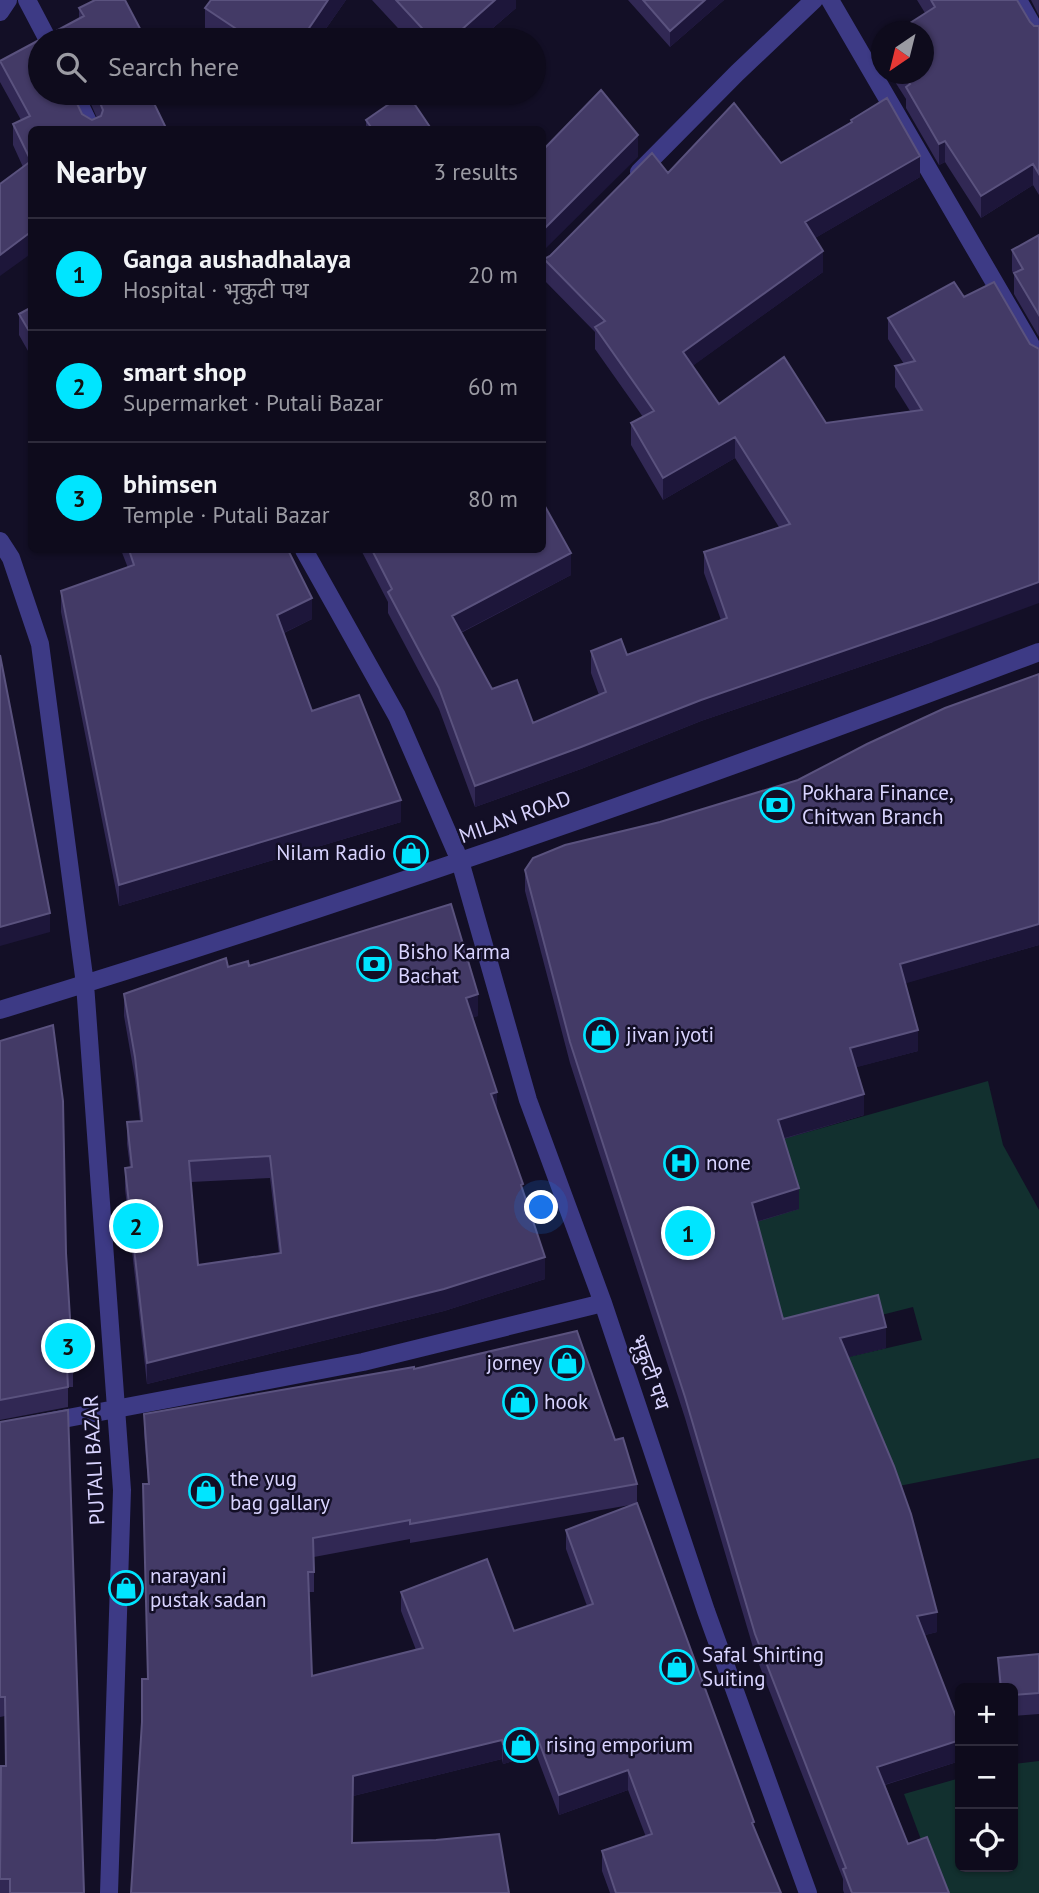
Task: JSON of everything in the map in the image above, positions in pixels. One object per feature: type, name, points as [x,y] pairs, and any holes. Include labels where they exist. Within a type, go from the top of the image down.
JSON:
[{"type":"street","points":[[0,12],[8,0]]},
{"type":"street","points":[[27,0],[42,28]]},
{"type":"street","points":[[630,181],[814,0]]},
{"type":"street","points":[[830,0],[1039,359]]},
{"type":"street","points":[[1017,0],[1039,37]]},
{"type":"street","points":[[80,105],[90,126]]},
{"type":"street","name":"PUTALI BAZAR","points":[[0,541],[11,558],[40,644],[85,984],[122,1490],[109,1893]]},
{"type":"street","name":"भृकुटी पथ","points":[[306,553],[397,716],[460,861],[528,1100],[603,1303],[706,1611],[808,1893]]},
{"type":"street","name":"MILAN ROAD","points":[[0,1010],[460,861],[1039,652]]},
{"type":"street","points":[[0,1431],[363,1362],[603,1303]]},
{"type":"green space","points":[[988,1081],[1003,1145],[1039,1210],[1039,1458],[894,1487],[840,1359],[922,1340],[913,1307],[727,1354],[751,1224],[762,1145]]},
{"type":"green space","points":[[1039,1761],[1039,1893],[941,1893],[904,1794],[955,1779],[955,1872],[1018,1872],[1018,1763]]},
{"type":"building","points":[[95,0],[125,0],[140,28],[62,28],[84,16],[79,8]]},
{"type":"building","points":[[211,0],[328,0],[309,28],[235,28],[205,8]]},
{"type":"building","points":[[396,0],[495,0],[464,28],[422,28]]},
{"type":"building","points":[[643,0],[705,0],[670,31]]},
{"type":"building","points":[[931,0],[1017,0],[1030,22],[1039,26],[1039,174],[1033,164],[981,196],[945,141],[939,144],[906,87],[910,84],[934,84],[934,21],[913,21],[935,7]]},
{"type":"building","points":[[28,46],[28,105],[78,105],[82,114],[92,120],[101,116],[101,105],[155,105],[165,126],[28,126],[28,155],[13,124],[30,116],[0,61]]},
{"type":"building","points":[[601,90],[638,135],[546,227],[546,147]]},
{"type":"building","points":[[887,98],[920,156],[805,222],[823,251],[683,352],[719,404],[784,357],[826,423],[922,410],[895,366],[915,361],[888,318],[954,282],[964,297],[994,282],[1030,344],[1039,349],[1039,582],[701,700],[475,786],[439,688],[388,592],[392,589],[374,553],[546,553],[546,508],[571,553],[452,616],[492,689],[517,680],[533,723],[606,692],[591,651],[621,639],[627,655],[727,618],[704,552],[790,524],[735,437],[663,478],[631,423],[654,411],[595,327],[605,321],[546,258],[652,153],[668,173],[734,103],[781,163],[852,122],[851,120]]},
{"type":"building","points":[[388,105],[415,105],[429,126],[370,126],[366,120]]},
{"type":"building","points":[[28,163],[28,234],[0,255],[0,184]]},
{"type":"building","points":[[1039,235],[1039,315],[1014,273],[1023,269],[1012,250]]},
{"type":"building","points":[[28,309],[28,329],[19,314]]},
{"type":"building","points":[[130,553],[290,553],[312,598],[277,615],[312,711],[359,695],[401,800],[119,885],[61,591],[134,565]]},
{"type":"building","points":[[0,655],[50,913],[0,927]]},
{"type":"building","points":[[1039,674],[1039,924],[900,964],[918,1030],[850,1048],[864,1094],[778,1120],[799,1188],[752,1203],[783,1319],[878,1295],[886,1327],[840,1338],[894,1466],[911,1514],[937,1612],[917,1616],[955,1714],[955,1742],[877,1767],[908,1844],[927,1837],[949,1893],[852,1893],[843,1869],[846,1868],[755,1634],[685,1397],[570,1042],[525,870],[533,858],[565,845],[660,822],[798,780],[945,708]]},
{"type":"building","points":[[451,904],[478,994],[466,998],[497,1092],[491,1094],[545,1257],[444,1289],[147,1363],[125,1168],[132,1167],[127,1122],[142,1121],[124,994],[226,958],[228,967],[248,961],[249,966]],"holes":[[[270,1156],[281,1253],[198,1265],[189,1161]]]},
{"type":"building","points":[[53,1025],[63,1101],[66,1253],[73,1367],[67,1367],[68,1387],[0,1400],[0,1041]]},
{"type":"building","points":[[577,1331],[615,1440],[623,1438],[637,1484],[410,1524],[410,1520],[313,1538],[314,1572],[308,1572],[312,1676],[423,1648],[401,1592],[487,1559],[514,1631],[593,1604],[566,1530],[637,1503],[754,1822],[752,1823],[781,1893],[616,1893],[602,1851],[652,1834],[628,1770],[559,1795],[536,1734],[503,1744],[502,1740],[353,1776],[352,1843],[436,1840],[499,1834],[509,1893],[131,1893],[142,1722],[142,1679],[148,1679],[143,1484],[149,1484],[144,1414],[414,1369]]},
{"type":"building","points":[[68,1410],[84,1893],[10,1893],[10,1879],[0,1879],[1,1766],[6,1766],[5,1697],[0,1697],[0,1422]]},
{"type":"building","points":[[1039,1654],[1039,1693],[1018,1695],[1018,1683],[1000,1683],[998,1658]]},
{"type":"place","name":"Pokhara Finance, Chitwan Branch","points":[[777,805]]},
{"type":"place","name":"Nilam Radio","points":[[411,853]]},
{"type":"place","name":"Bisho Karma Bachat","points":[[374,964]]},
{"type":"place","name":"jivan jyoti","points":[[601,1035]]},
{"type":"place","name":"none","points":[[681,1163]]},
{"type":"place","name":"smart shop","points":[[136,1226]]},
{"type":"place","name":"Ganga aushadhalaya","points":[[688,1233]]},
{"type":"place","name":"bhimsen","points":[[68,1346]]},
{"type":"place","name":"jorney","points":[[567,1363]]},
{"type":"place","name":"hook","points":[[520,1402]]},
{"type":"place","name":"the yug bag gallary","points":[[206,1491]]},
{"type":"place","name":"narayani pustak sadan","points":[[126,1588]]},
{"type":"place","name":"Safal Shirting Suiting","points":[[677,1667]]},
{"type":"place","name":"rising emporium","points":[[521,1745]]}]
